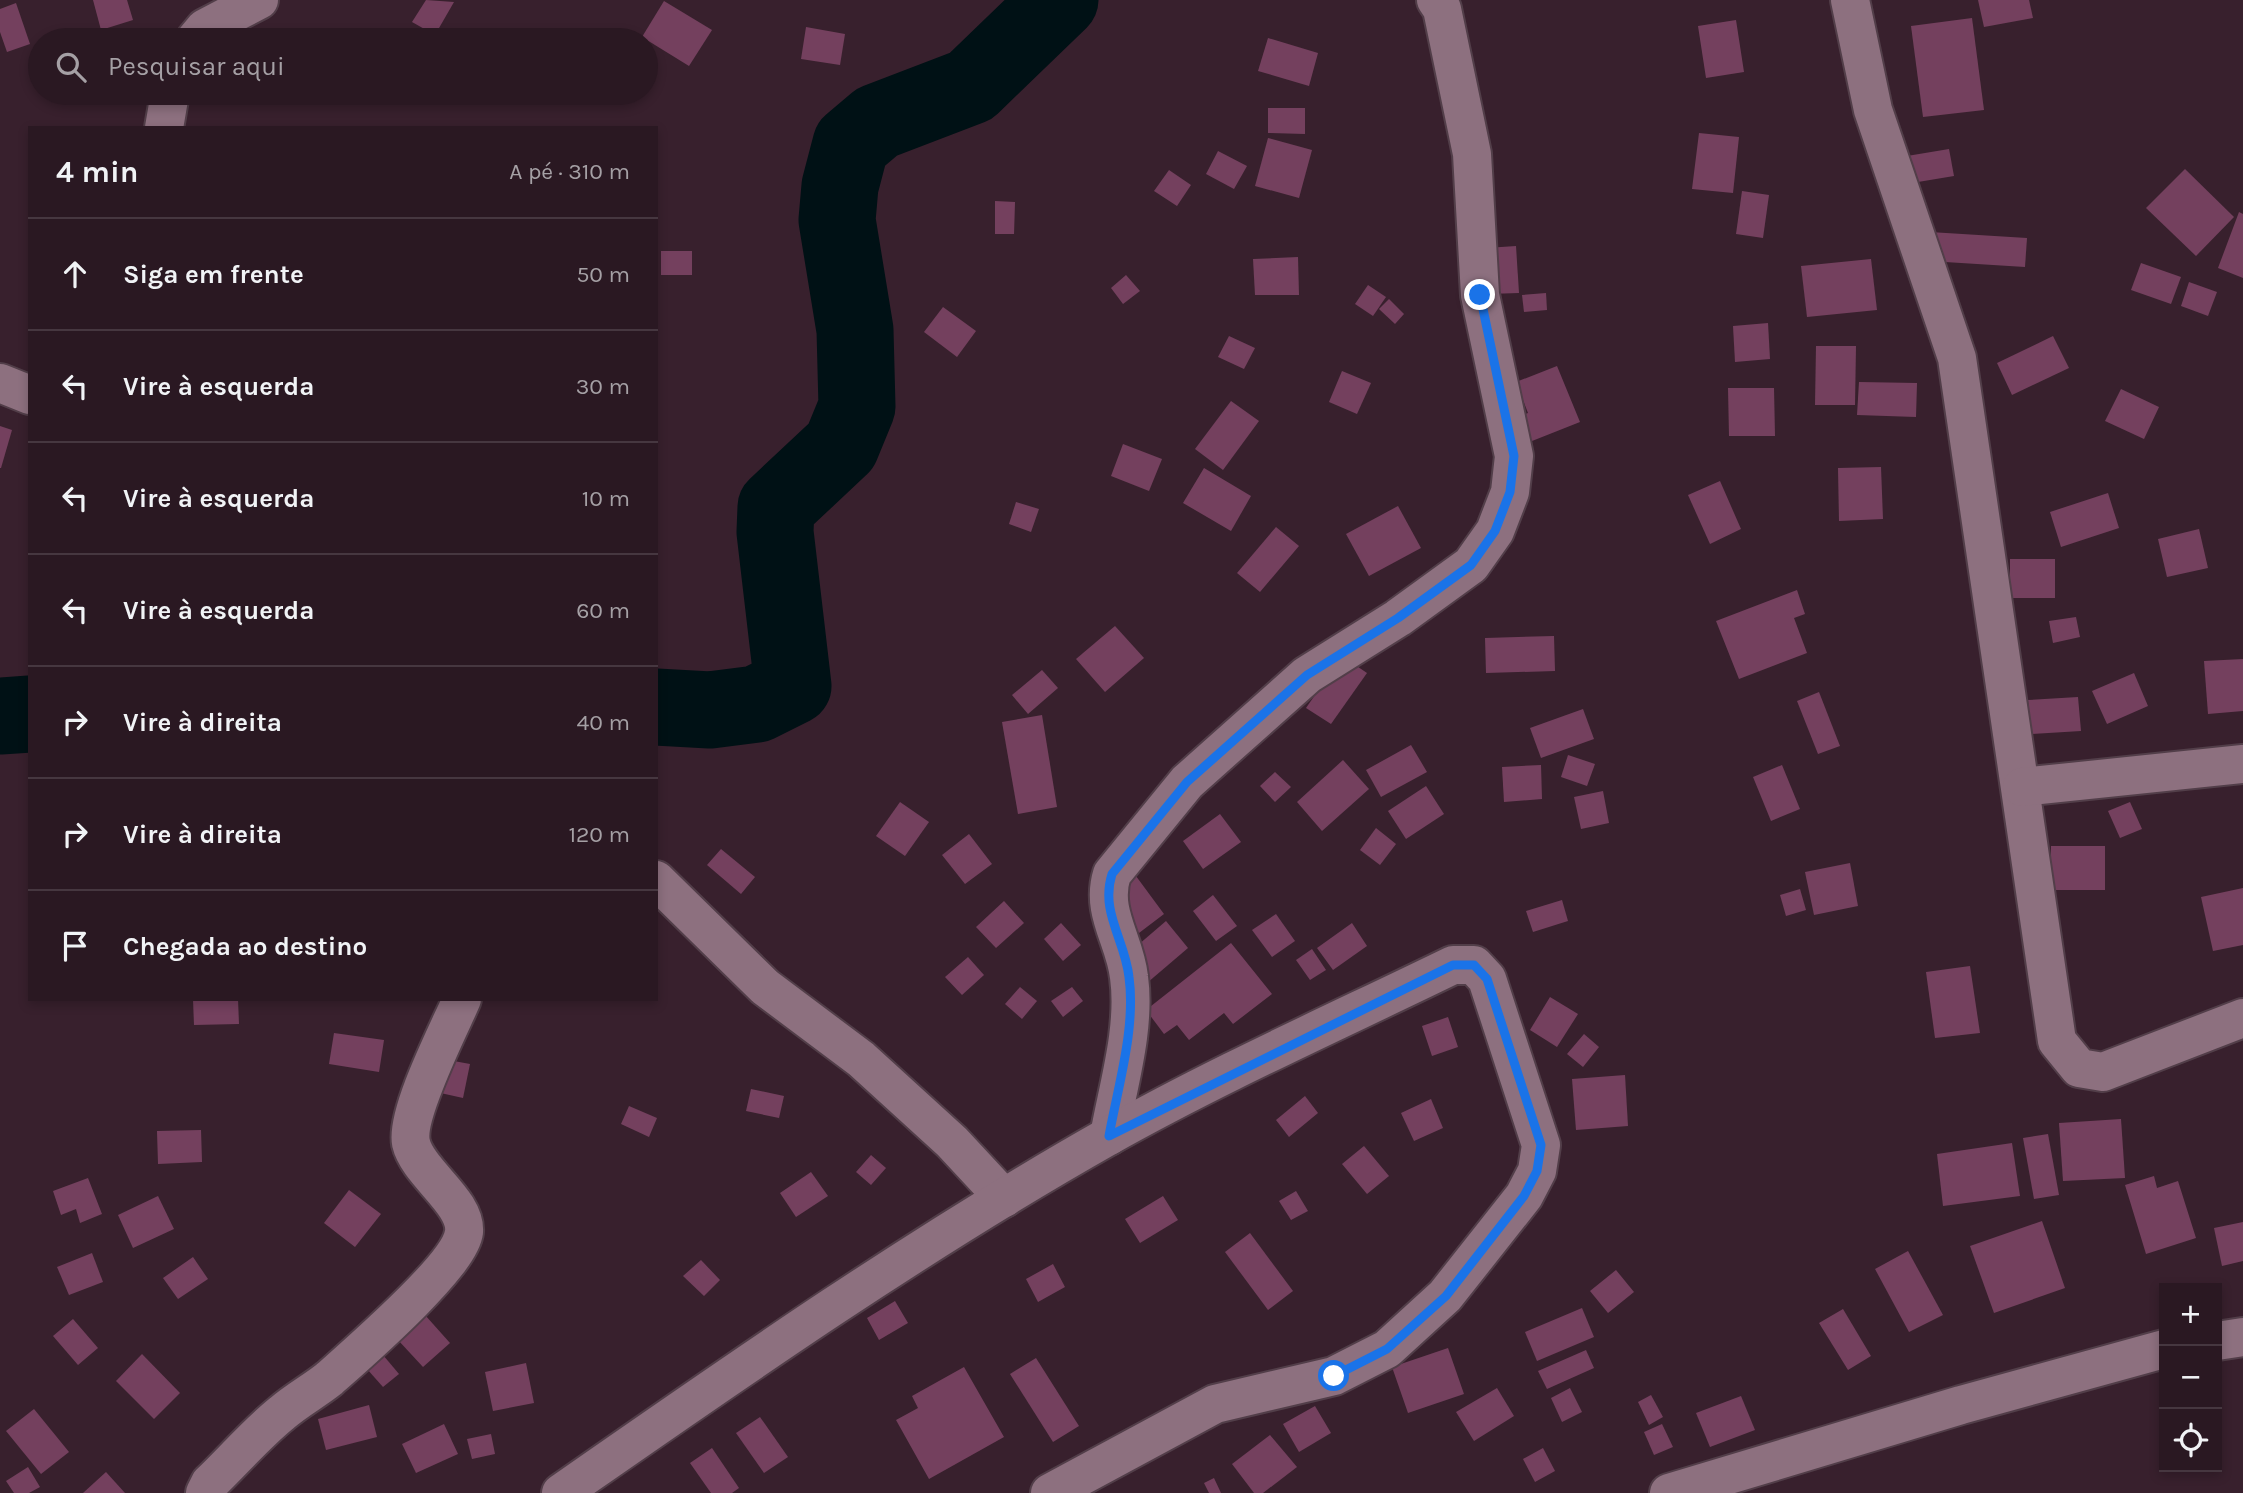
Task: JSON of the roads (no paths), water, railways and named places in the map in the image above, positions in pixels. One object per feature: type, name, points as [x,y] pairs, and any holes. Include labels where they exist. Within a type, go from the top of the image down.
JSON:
[{"type":"street","points":[[205,28],[259,0]]},
{"type":"street","points":[[1109,1136],[1129,1006],[1129,976],[1108,909],[1107,891],[1112,874],[1187,782],[1307,675],[1398,618],[1471,565],[1495,531],[1510,492],[1514,456],[1480,295],[1472,154],[1442,9],[1436,0]]},
{"type":"street","points":[[1850,0],[1873,110],[1957,359],[2022,787],[2057,1041],[2079,1068],[2102,1072],[2243,1018]]},
{"type":"street","points":[[164,126],[168,105]]},
{"type":"street","points":[[0,383],[28,394]]},
{"type":"street","points":[[2022,787],[2243,764]]},
{"type":"street","points":[[658,882],[765,986],[861,1059],[951,1142],[1004,1198]]},
{"type":"street","points":[[561,1493],[773,1346],[1004,1198],[1109,1136],[1453,965],[1474,965],[1487,979],[1541,1145],[1537,1171],[1524,1196],[1446,1296],[1387,1349],[1334,1376],[1215,1404],[1050,1493]]},
{"type":"street","points":[[205,1493],[210,1483],[282,1413],[328,1380],[418,1295],[460,1250],[464,1230],[459,1212],[415,1155],[410,1140],[427,1079],[461,1001]]},
{"type":"street","points":[[2222,1340],[2243,1337]]},
{"type":"street","points":[[1669,1493],[1961,1405],[2159,1350]]},
{"type":"waterway","points":[[658,707],[710,710],[757,704],[793,686],[775,532],[776,507],[841,446],[857,407],[855,330],[837,220],[840,186],[851,144],[877,122],[971,86],[1060,0]]},
{"type":"waterway","points":[[0,716],[28,714]]}]
